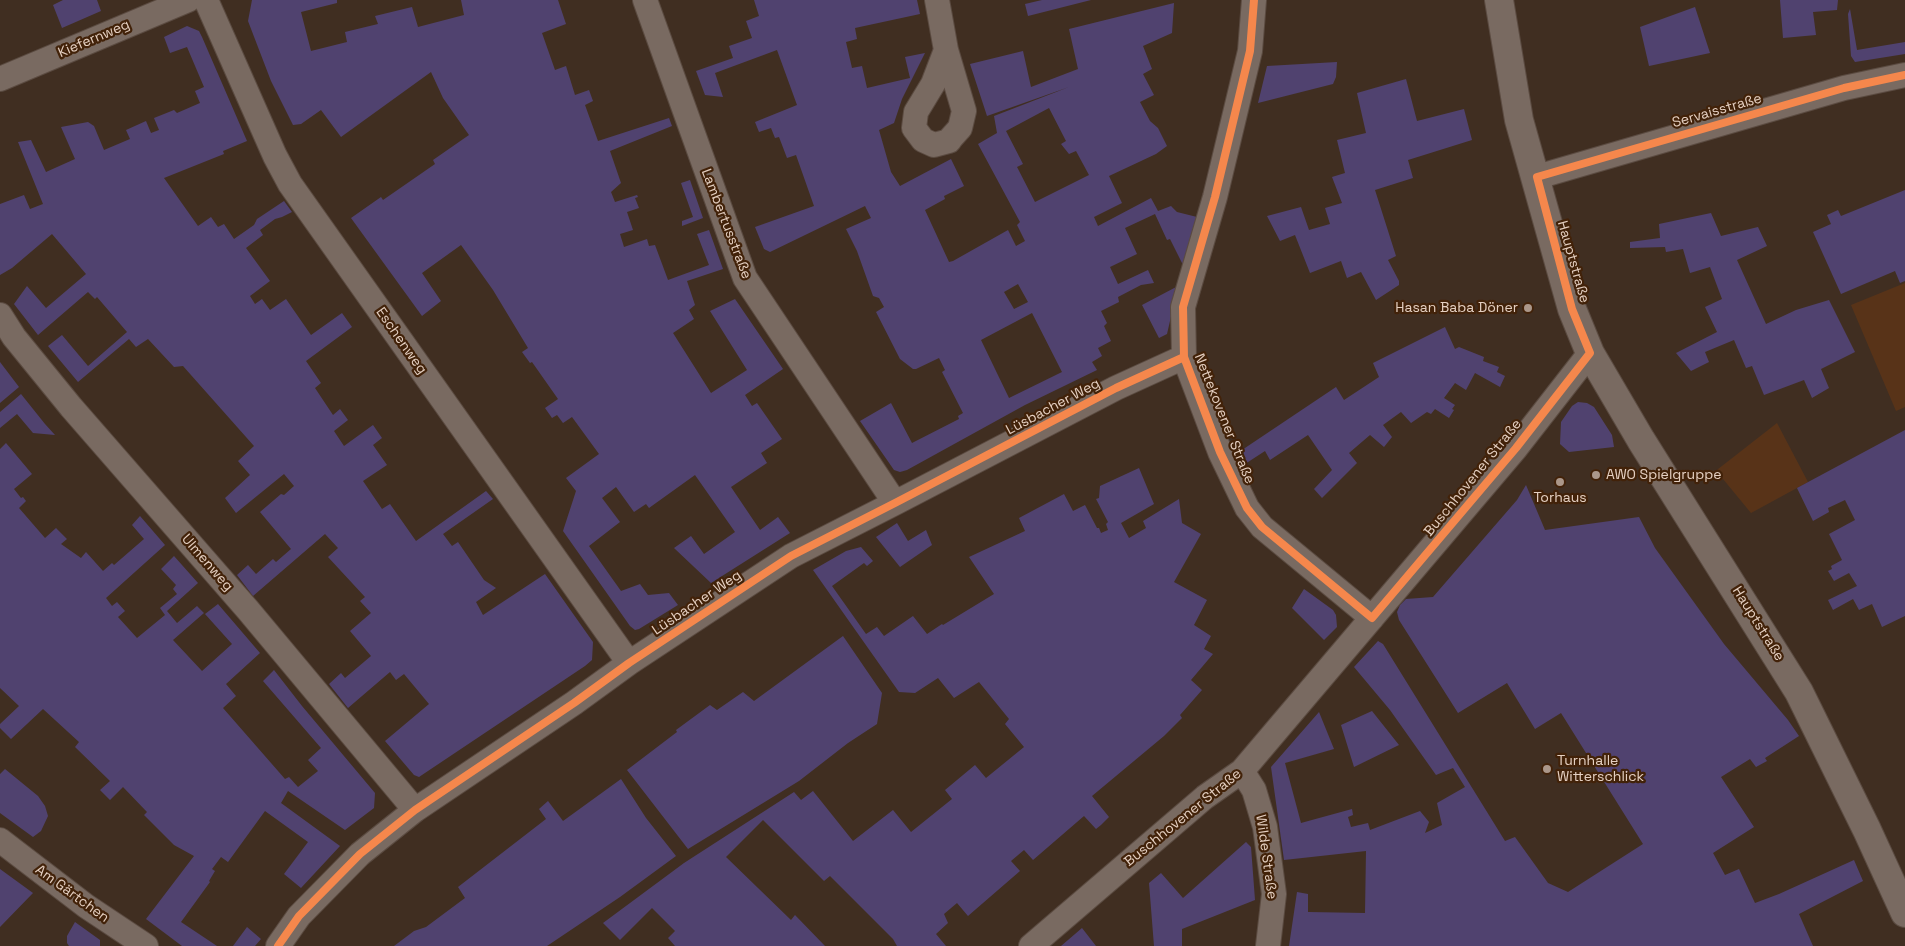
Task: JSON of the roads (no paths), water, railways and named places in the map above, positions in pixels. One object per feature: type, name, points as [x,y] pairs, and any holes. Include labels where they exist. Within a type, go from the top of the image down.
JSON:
[{"type":"main road","name":"Hauptstraße","points":[[1499,0],[1519,120],[1537,177],[1572,309],[1590,353],[1641,440],[1800,692],[1905,913]]},
{"type":"street","name":"Kiefernweg","points":[[0,79],[188,0]]},
{"type":"street","name":"Eschenweg","points":[[206,0],[275,156],[290,184],[629,663]]},
{"type":"street","name":"Lambertusstraße","points":[[644,0],[744,278],[895,503]]},
{"type":"street","points":[[937,0],[946,50]]},
{"type":"street","name":"Nettekovener Straße","points":[[1254,0],[1250,51],[1215,197],[1183,307],[1184,357],[1220,452],[1247,508],[1262,527],[1372,618]]},
{"type":"street","name":"Servaisstraße","points":[[1537,177],[1844,88],[1905,76]]},
{"type":"street","name":"Ulmenweg","points":[[0,316],[14,337],[72,408],[248,610],[415,810]]},
{"type":"street","name":"Buschhovener Straße","points":[[1031,946],[1204,797],[1242,771],[1516,448],[1590,353]]},
{"type":"street","name":"Lüsbacher Weg","points":[[278,946],[300,916],[360,854],[415,810],[574,703],[629,663],[791,556],[1116,388],[1184,357]]},
{"type":"street","name":"Wilde Straße","points":[[1242,771],[1254,790],[1265,827],[1274,894],[1268,946]]},
{"type":"street","name":"Am Gärtchen","points":[[0,840],[86,906],[146,946]]},
{"type":"place","name":"Hasan Baba Döner","points":[[1528,308]]},
{"type":"place","name":"AWO Spielgruppe","points":[[1596,475]]},
{"type":"place","name":"Torhaus","points":[[1560,482]]},
{"type":"place","name":"Turnhalle Witterschlick","points":[[1547,769]]}]
